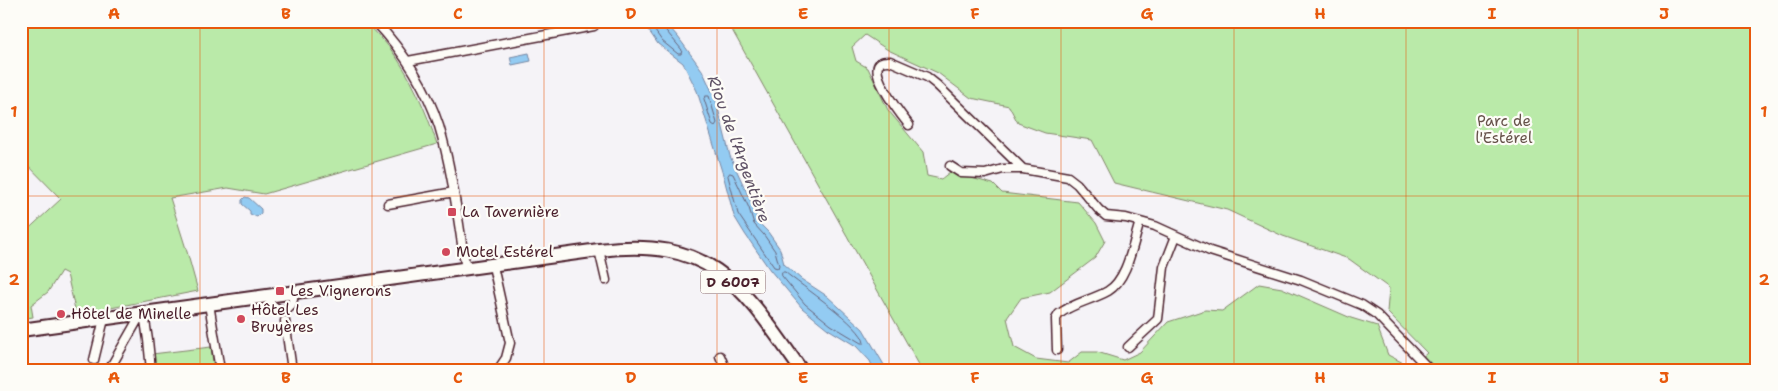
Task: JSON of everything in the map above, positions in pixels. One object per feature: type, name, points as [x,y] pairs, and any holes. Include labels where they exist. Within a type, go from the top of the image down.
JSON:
[{"type":"main road","name":"D 6007","points":[[21,330],[630,247],[663,249],[684,255],[711,267],[729,279],[752,303],[801,370]]},
{"type":"street","points":[[375,21],[408,61],[438,124],[454,192],[466,270]]},
{"type":"street","points":[[408,61],[594,26]]},
{"type":"street","points":[[909,124],[888,95],[877,72],[878,64],[884,60],[927,77],[1023,169]]},
{"type":"street","points":[[950,166],[961,172],[985,174],[1003,168],[1023,169],[1068,177],[1077,184],[1106,216],[1155,226],[1210,251],[1301,280],[1362,305],[1377,315],[1430,370]]},
{"type":"street","points":[[388,204],[454,192]]},
{"type":"street","points":[[1057,350],[1056,319],[1059,314],[1109,291],[1117,284],[1124,273],[1140,222]]},
{"type":"street","points":[[1128,347],[1158,318],[1164,267],[1176,236]]},
{"type":"street","points":[[599,250],[606,280]]},
{"type":"street","points":[[493,266],[510,343],[506,358],[498,370]]},
{"type":"street","points":[[284,316],[292,303],[293,292]]},
{"type":"street","points":[[268,297],[272,306],[284,316],[292,370]]},
{"type":"street","points":[[209,304],[220,370]]},
{"type":"street","points":[[109,370],[137,321],[144,314]]},
{"type":"street","points":[[144,314],[150,370]]},
{"type":"street","points":[[94,360],[104,319]]},
{"type":"street","points":[[720,356],[726,370]]},
{"type":"green space","points":[[21,21],[365,21],[389,47],[411,81],[423,106],[437,144],[264,194],[228,188],[170,198],[198,291],[85,313],[85,315],[77,318],[67,274],[61,271],[48,292],[31,305],[33,317],[21,319],[21,236],[61,199],[21,158]]},
{"type":"green space","name":"Parc de l'Estérel","points":[[727,21],[1757,21],[1757,370],[922,370]],"holes":[[[865,35],[888,50],[938,73],[971,98],[1009,106],[1018,123],[1045,133],[1092,140],[1114,183],[1227,210],[1283,236],[1349,259],[1389,288],[1387,312],[1427,353],[1411,367],[1388,355],[1377,326],[1351,318],[1282,288],[1259,284],[1222,311],[1205,310],[1168,322],[1140,352],[1123,360],[1097,352],[1082,352],[1068,363],[1036,359],[1014,347],[1007,318],[1021,298],[1050,292],[1095,258],[1105,241],[1096,223],[1078,202],[1002,193],[993,184],[950,172],[941,179],[927,176],[923,152],[888,110],[868,68],[856,61],[852,47]]]},
{"type":"green space","points":[[211,347],[214,370],[154,370],[152,354]]},
{"type":"water","points":[[642,21],[664,21],[702,70],[716,100],[730,156],[753,206],[758,222],[780,249],[784,264],[801,279],[827,296],[863,329],[887,370],[874,370],[870,361],[856,346],[828,329],[802,308],[770,270],[734,216],[697,91],[683,63],[658,44]]},
{"type":"water","points":[[529,53],[531,61],[512,65],[510,57]]},
{"type":"water","points":[[245,197],[249,198],[261,209],[261,213],[257,217],[250,214],[250,211],[242,204],[242,200]]},
{"type":"place","name":"La Tavernière","points":[[452,212]]},
{"type":"place","name":"Motel Estérel","points":[[446,252]]},
{"type":"place","name":"Les Vignerons","points":[[280,291]]},
{"type":"place","name":"Hôtel de Minelle","points":[[61,314]]},
{"type":"place","name":"Hôtel Les Bruyères","points":[[241,319]]},
{"type":"water label","name":"Riou de l'Argentière","points":[[739,149]]}]
